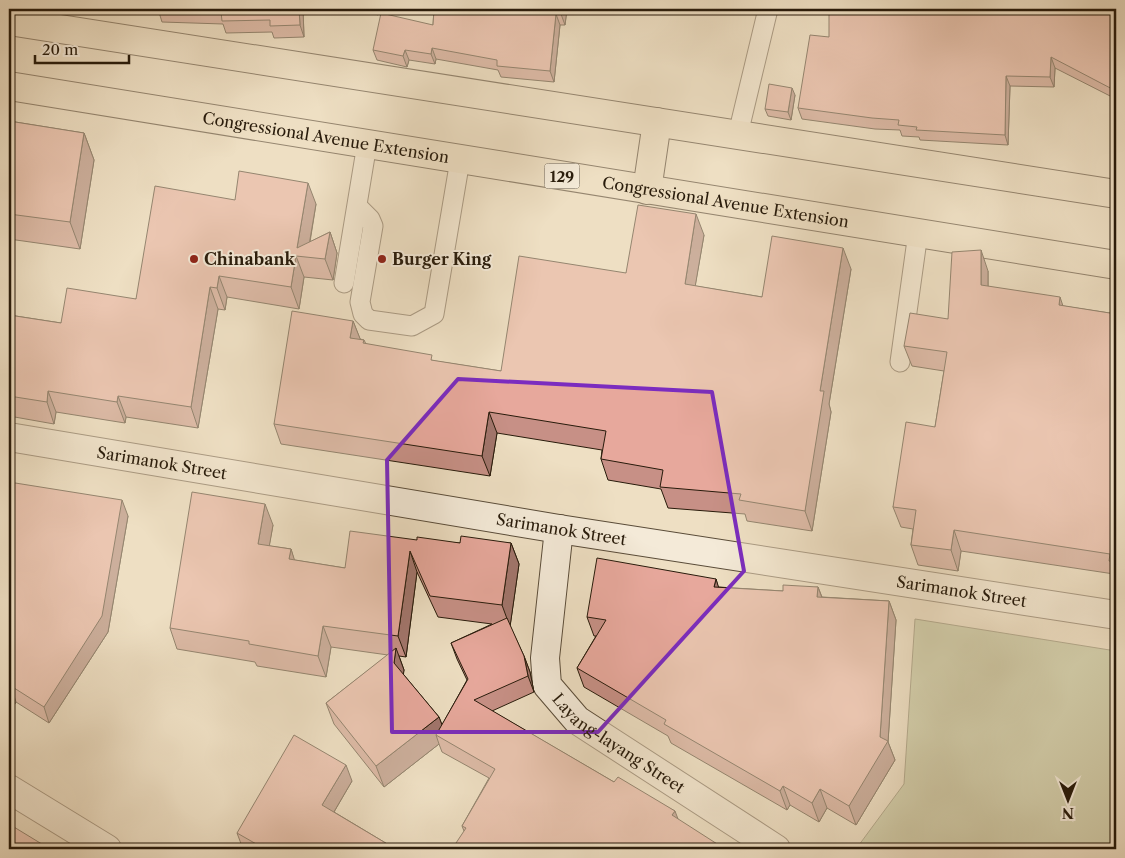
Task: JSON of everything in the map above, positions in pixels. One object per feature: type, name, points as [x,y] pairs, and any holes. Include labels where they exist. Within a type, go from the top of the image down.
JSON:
[{"type":"main road","points":[[9,21],[1116,194]]},
{"type":"main road","name":"Congressional Avenue Extension","points":[[9,86],[1116,265]]},
{"type":"main road","points":[[647,190],[657,122]]},
{"type":"street","name":"Sarimanok Street","points":[[9,437],[559,529],[1116,615]]},
{"type":"street","name":"Layang-layang Street","points":[[559,529],[545,658],[547,685],[577,720],[776,849]]},
{"type":"street","points":[[9,789],[107,849]]},
{"type":"lane","points":[[738,134],[768,9]]},
{"type":"lane","points":[[344,283],[367,144]]},
{"type":"lane","points":[[358,207],[370,219],[373,226],[360,302],[363,314],[369,320],[412,326],[419,323],[434,314],[460,160]]},
{"type":"lane","points":[[900,362],[918,233]]},
{"type":"highlighted area","points":[[458,379],[712,392],[744,571],[598,732],[392,732],[387,460]]},
{"type":"green space","points":[[915,619],[1116,651],[1116,849],[856,849],[904,784]]},
{"type":"building","points":[[158,9],[299,9],[300,25],[270,26],[270,20],[222,21],[221,12]]},
{"type":"building","points":[[434,9],[562,9],[561,14],[556,14],[550,71],[497,66],[497,60],[432,48],[431,54],[405,50],[403,56],[373,50],[381,13],[433,25]]},
{"type":"building","points":[[829,9],[1116,9],[1116,91],[1051,57],[1050,77],[1006,76],[1005,135],[916,130],[917,127],[898,125],[899,120],[798,108],[810,35],[829,37]]},
{"type":"building","points":[[769,84],[792,88],[788,112],[765,109]]},
{"type":"building","points":[[9,121],[84,133],[70,222],[9,214]]},
{"type":"building","points":[[239,171],[308,183],[297,248],[330,232],[325,259],[296,256],[291,287],[219,276],[217,288],[210,287],[191,407],[118,396],[117,402],[48,391],[47,402],[9,396],[9,315],[61,323],[67,288],[136,299],[155,186],[235,200]]},
{"type":"building","points":[[638,205],[696,214],[685,284],[762,297],[772,236],[843,248],[820,391],[824,391],[805,511],[739,500],[741,494],[660,487],[663,470],[601,459],[606,431],[489,412],[482,456],[274,424],[292,311],[353,321],[350,338],[364,340],[363,343],[432,355],[431,360],[501,371],[519,256],[626,273]]},
{"type":"building","points":[[981,250],[981,285],[1060,297],[1059,305],[1116,314],[1116,481],[1114,496],[1116,497],[1116,562],[1109,561],[1110,554],[954,530],[951,550],[911,545],[916,510],[893,507],[906,422],[935,427],[947,352],[904,346],[910,313],[948,319],[952,252]]},
{"type":"building","points":[[9,482],[122,500],[102,616],[44,707],[11,686],[9,689]]},
{"type":"building","points":[[192,492],[265,504],[258,544],[291,549],[289,559],[345,568],[350,531],[417,540],[417,537],[460,543],[461,536],[511,543],[502,605],[430,596],[410,551],[398,636],[323,626],[318,656],[249,644],[249,641],[170,628]]},
{"type":"building","points":[[597,558],[716,579],[714,587],[783,591],[783,585],[818,587],[817,597],[889,601],[880,737],[888,741],[849,806],[820,789],[812,803],[783,786],[780,791],[664,724],[666,720],[577,668],[606,620],[587,617]]},
{"type":"building","points":[[507,618],[524,656],[528,676],[474,700],[614,782],[618,777],[675,811],[672,815],[725,849],[452,849],[466,828],[462,826],[495,769],[436,735],[468,679],[451,643]]},
{"type":"building","points":[[396,648],[394,663],[439,717],[376,766],[326,703]]},
{"type":"building","points":[[294,735],[346,765],[322,805],[389,845],[386,849],[265,849],[237,833]]},
{"type":"building","points":[[9,824],[50,849],[9,849]]},
{"type":"place","name":"Chinabank","points":[[194,259]]},
{"type":"place","name":"Burger King","points":[[382,259]]}]
